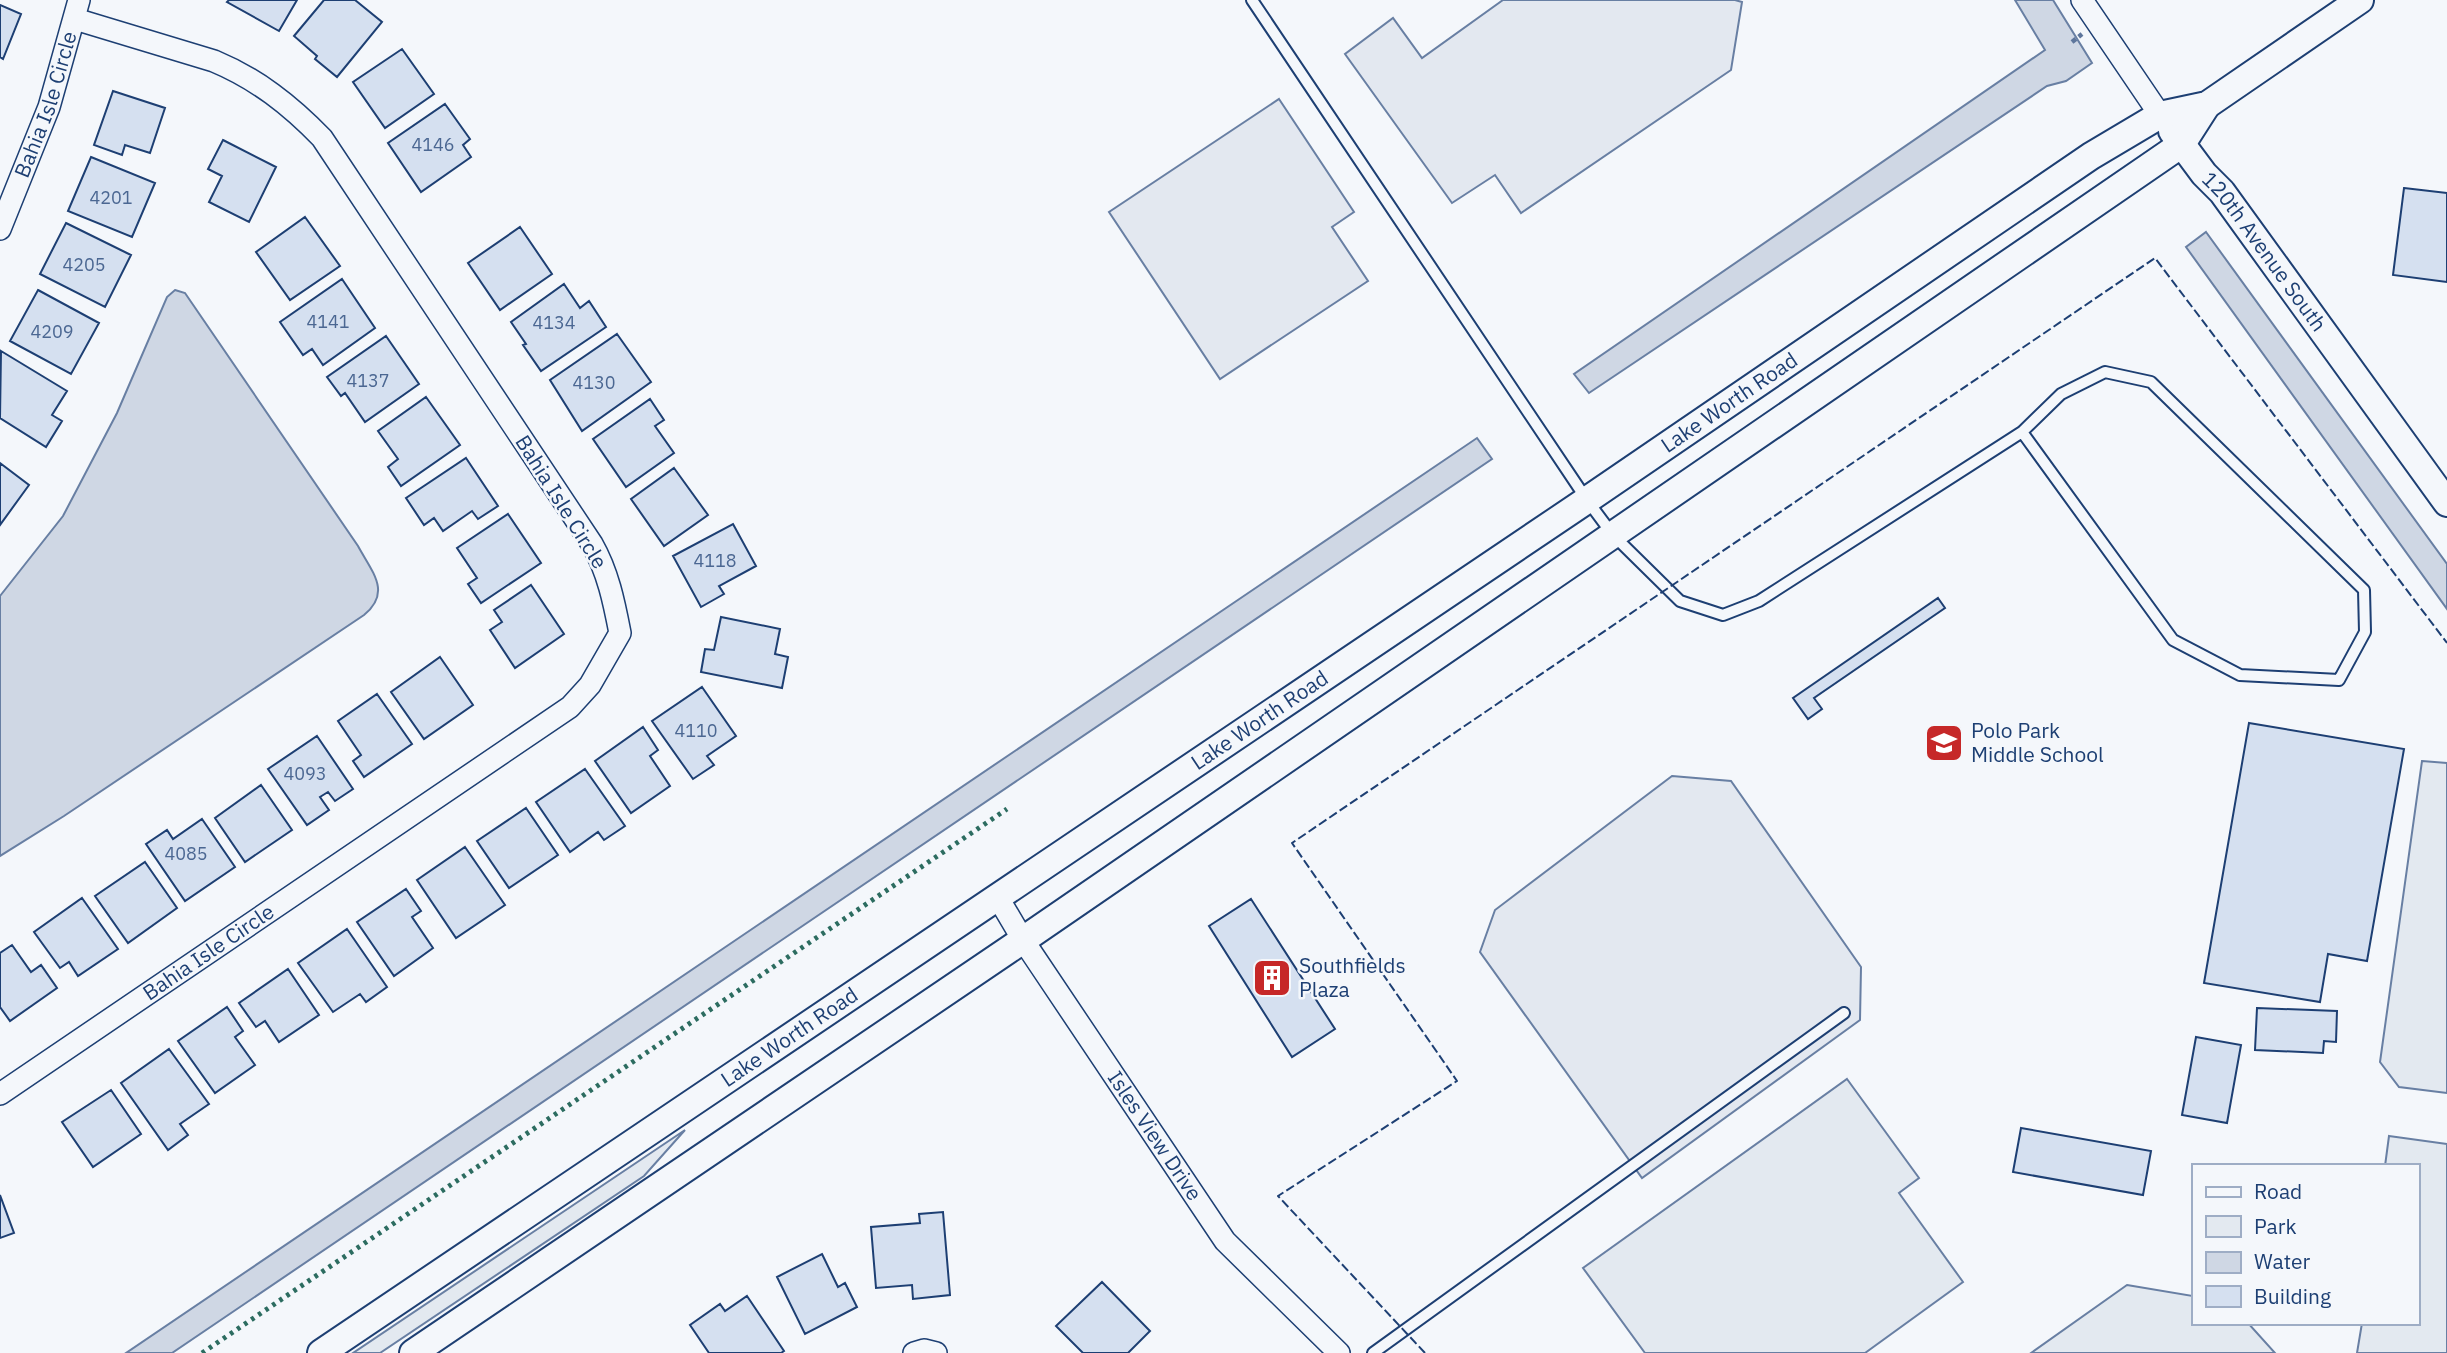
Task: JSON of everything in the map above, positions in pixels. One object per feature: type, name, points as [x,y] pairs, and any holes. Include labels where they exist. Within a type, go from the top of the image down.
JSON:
[{"type":"street","name":"120th Avenue South","points":[[2082,0],[2160,116],[2204,174],[2222,192],[2447,503]]},
{"type":"street","name":"Lake Worth Road","points":[[321,1353],[1587,500],[2091,156],[2160,116],[2207,105],[2360,0]]},
{"type":"street","name":"Bahia Isle Circle","points":[[0,229],[49,107],[77,10],[214,61],[271,91],[298,113],[321,138],[592,544],[611,588],[620,633],[590,685],[570,707],[0,1094]]},
{"type":"street","name":"Lake Worth Road","points":[[413,1353],[1023,940],[2182,144],[2207,105]]},
{"type":"street","name":"Isles View Drive","points":[[997,896],[1023,940],[1225,1241],[1339,1353]]},
{"type":"street","points":[[914,1353],[924,1350],[936,1353]]},
{"type":"lane","points":[[1252,0],[1587,500],[1613,535],[1680,601],[1723,615],[1759,601],[2022,432],[2061,394],[2105,372],[2151,382],[2364,590],[2365,632],[2339,680],[2240,675],[2173,640],[2022,432]]},
{"type":"lane","points":[[1373,1353],[1844,1013]]},
{"type":"path","points":[[2072,42],[2082,34]]},
{"type":"green space","points":[[2422,761],[2447,763],[2447,1093],[2399,1087],[2380,1062]]},
{"type":"green space","points":[[1847,1079],[1919,1178],[1899,1193],[1963,1282],[1865,1353],[1645,1353],[1583,1268]]},
{"type":"green space","points":[[685,1130],[644,1176],[380,1353],[353,1353]]},
{"type":"green space","points":[[2389,1136],[2447,1144],[2447,1353],[2357,1353],[2362,1325],[2419,1325],[2419,1164],[2385,1164]]},
{"type":"green space","points":[[2127,1285],[2192,1296],[2192,1325],[2250,1325],[2275,1353],[2031,1353]]},
{"type":"shaded area","points":[[1503,0],[1742,2],[1731,70],[1521,213],[1495,175],[1452,203],[1345,54],[1393,18],[1422,58]]},
{"type":"shaded area","points":[[1279,99],[1354,212],[1332,227],[1368,281],[1220,379],[1109,212]]},
{"type":"shaded area","points":[[1672,776],[1731,781],[1861,967],[1860,1020],[1642,1178],[1480,952],[1495,910]]},
{"type":"water","points":[[2015,0],[2053,0],[2092,63],[2066,81],[2047,86],[1589,393],[1574,374],[2045,50]]},
{"type":"water","points":[[2206,232],[2447,564],[2447,609],[2186,247]]},
{"type":"water","points":[[175,290],[185,293],[358,546],[377,582],[377,598],[364,615],[0,856],[0,596],[63,516],[117,413],[167,297]]},
{"type":"water","points":[[1477,438],[1492,459],[172,1353],[126,1353]]},
{"type":"building","points":[[297,0],[279,31],[227,2]]},
{"type":"building","points":[[324,0],[355,0],[382,22],[337,77],[315,59],[317,56],[294,36]]},
{"type":"building","points":[[0,5],[21,14],[3,59],[0,57]]},
{"type":"building","points":[[402,49],[434,94],[385,128],[353,82]]},
{"type":"building","points":[[113,91],[165,108],[150,153],[125,145],[122,155],[94,145]]},
{"type":"building","points":[[445,104],[470,139],[463,145],[471,157],[421,192],[388,143]]},
{"type":"building","points":[[223,140],[276,167],[249,222],[209,202],[222,176],[208,169]]},
{"type":"building","points":[[91,157],[155,183],[132,237],[68,211]]},
{"type":"building","points":[[2404,188],[2447,193],[2447,282],[2393,275]]},
{"type":"building","points":[[305,217],[340,266],[290,300],[256,252]]},
{"type":"building","points":[[66,223],[131,255],[105,307],[40,274]]},
{"type":"building","points":[[520,227],[552,274],[500,310],[468,263]]},
{"type":"building","points":[[342,279],[375,328],[323,365],[312,349],[303,355],[280,322]]},
{"type":"building","points":[[564,284],[580,308],[589,301],[606,327],[541,371],[511,322]]},
{"type":"building","points":[[38,290],[99,323],[71,374],[10,341]]},
{"type":"building","points":[[617,334],[651,382],[582,431],[550,380]]},
{"type":"building","points":[[386,336],[419,384],[365,422],[345,393],[341,396],[327,377]]},
{"type":"building","points":[[1,351],[67,391],[52,415],[62,421],[46,447],[0,418]]},
{"type":"building","points":[[426,397],[460,445],[401,486],[388,467],[398,459],[378,431]]},
{"type":"building","points":[[650,399],[664,420],[655,426],[674,453],[626,487],[593,439]]},
{"type":"building","points":[[466,458],[498,506],[478,519],[472,511],[443,531],[434,518],[424,525],[406,498]]},
{"type":"building","points":[[0,463],[29,485],[0,525]]},
{"type":"building","points":[[674,468],[708,515],[664,546],[631,499]]},
{"type":"building","points":[[508,514],[541,563],[481,603],[468,584],[477,578],[457,548]]},
{"type":"building","points":[[733,524],[756,566],[719,586],[724,594],[701,607],[673,556]]},
{"type":"building","points":[[531,585],[564,634],[515,668],[490,630],[502,622],[494,610]]},
{"type":"building","points":[[1938,598],[1945,608],[1814,698],[1822,709],[1808,719],[1793,698]]},
{"type":"building","points":[[721,617],[780,629],[775,654],[788,657],[782,688],[701,672],[705,649],[714,650]]},
{"type":"building","points":[[440,657],[473,705],[424,739],[391,692]]},
{"type":"building","points":[[702,687],[736,736],[707,756],[714,765],[693,779],[652,721]]},
{"type":"building","points":[[377,694],[412,744],[364,777],[353,761],[361,755],[338,721]]},
{"type":"building","points":[[2249,723],[2404,749],[2367,961],[2328,954],[2320,1002],[2204,983]]},
{"type":"building","points":[[643,727],[658,750],[650,756],[670,786],[631,813],[595,761]]},
{"type":"building","points":[[317,736],[353,789],[335,801],[328,792],[320,797],[329,810],[307,825],[268,769]]},
{"type":"building","points":[[585,769],[625,826],[604,840],[598,832],[570,852],[536,802]]},
{"type":"building","points":[[261,785],[292,830],[245,862],[215,818]]},
{"type":"building","points":[[526,808],[558,855],[509,888],[477,841]]},
{"type":"building","points":[[202,819],[235,867],[185,901],[146,844],[167,830],[173,839]]},
{"type":"building","points":[[465,847],[505,905],[456,938],[417,880]]},
{"type":"building","points":[[145,862],[177,908],[128,943],[95,896]]},
{"type":"building","points":[[406,889],[421,911],[412,917],[433,948],[394,976],[357,922]]},
{"type":"building","points":[[82,898],[118,949],[78,976],[69,962],[60,968],[34,932]]},
{"type":"building","name":"Southfields Plaza","points":[[1251,899],[1335,1029],[1292,1057],[1209,926]]},
{"type":"building","points":[[347,929],[387,987],[366,1002],[360,994],[333,1012],[298,963]]},
{"type":"building","points":[[12,945],[31,972],[41,965],[57,988],[10,1021],[0,1007],[0,953]]},
{"type":"building","points":[[288,969],[319,1015],[279,1042],[265,1021],[256,1027],[239,1003]]},
{"type":"building","points":[[227,1007],[243,1031],[235,1037],[255,1065],[215,1093],[178,1041]]},
{"type":"building","points":[[2257,1008],[2337,1011],[2336,1042],[2324,1041],[2323,1053],[2255,1050]]},
{"type":"building","points":[[2196,1037],[2241,1045],[2227,1123],[2182,1115]]},
{"type":"building","points":[[169,1049],[209,1104],[180,1124],[188,1135],[168,1150],[121,1083]]},
{"type":"building","points":[[111,1090],[141,1134],[93,1167],[62,1122]]},
{"type":"building","points":[[2021,1128],[2151,1151],[2143,1195],[2013,1172]]},
{"type":"building","points":[[0,1195],[14,1233],[0,1238]]},
{"type":"building","points":[[943,1212],[950,1295],[913,1299],[912,1285],[876,1288],[871,1227],[920,1223],[919,1214]]},
{"type":"building","points":[[822,1254],[838,1287],[845,1283],[857,1307],[805,1334],[777,1277]]},
{"type":"building","points":[[1102,1282],[1150,1331],[1128,1353],[1083,1353],[1056,1326]]},
{"type":"building","points":[[747,1296],[784,1351],[709,1353],[690,1325],[720,1304],[725,1311]]},
{"type":"hedge","points":[[202,1353],[1007,809]]},
{"type":"fence","points":[[1425,1353],[1278,1196],[1457,1081],[1292,843],[2155,258],[2447,643]]},
{"type":"place","name":"Polo Park Middle School","points":[[1944,743]]},
{"type":"place","name":"Southfields Plaza","points":[[1272,978]]}]
